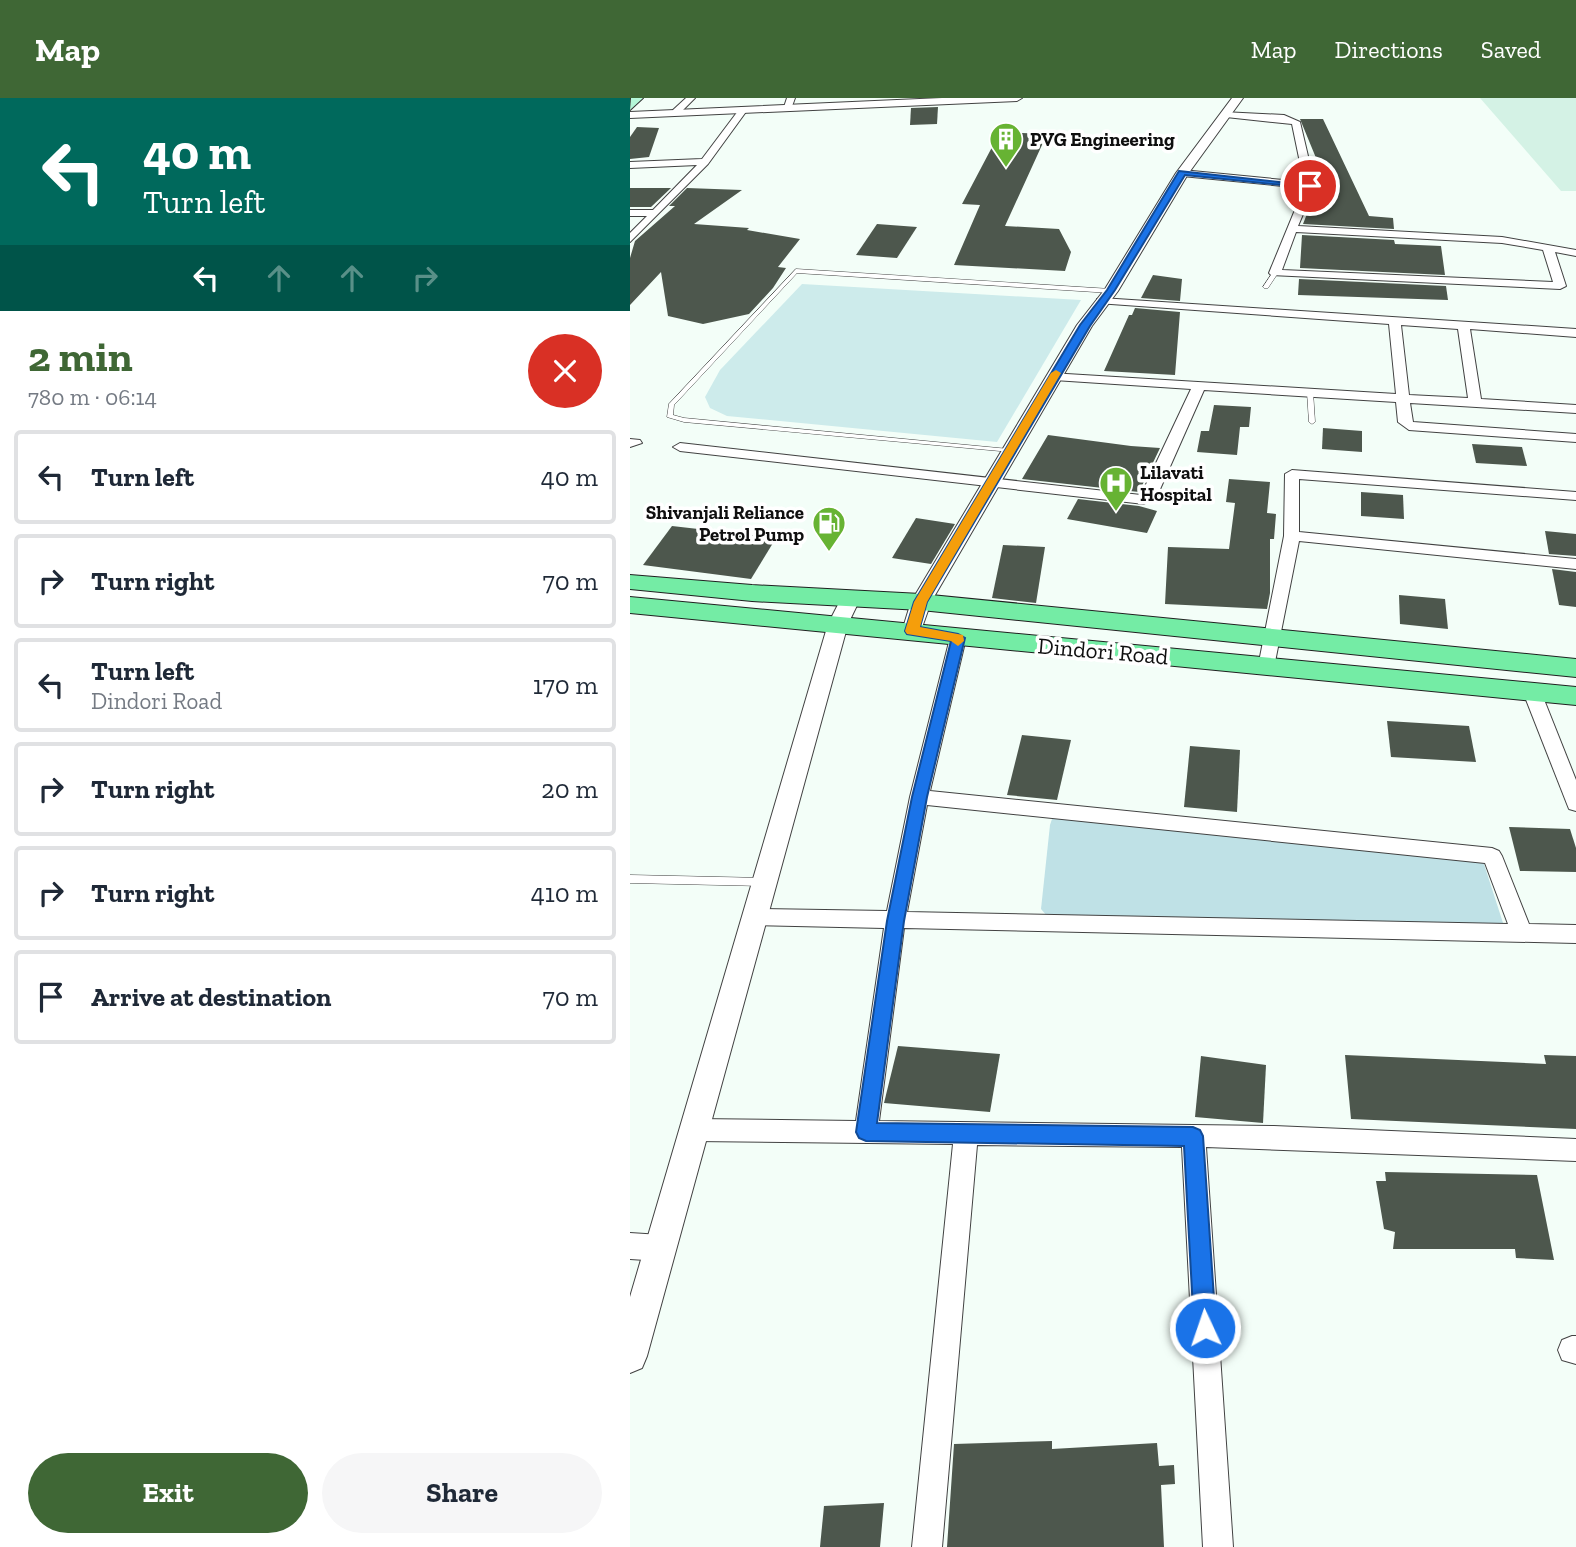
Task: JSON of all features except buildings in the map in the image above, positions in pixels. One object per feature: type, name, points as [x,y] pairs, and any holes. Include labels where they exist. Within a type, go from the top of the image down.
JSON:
[{"type":"main road","points":[[630,106],[637,98]]},
{"type":"main road","points":[[630,582],[752,593],[921,602],[1576,668]]},
{"type":"main road","name":"Dindori Road","points":[[630,605],[1576,696]]},
{"type":"street","points":[[676,111],[691,98]]},
{"type":"street","points":[[630,115],[744,109],[789,103],[1014,98]]},
{"type":"street","points":[[912,631],[921,602],[1054,376],[1182,173],[1238,98]]},
{"type":"street","points":[[630,239],[705,162],[744,109]]},
{"type":"street","points":[[1226,114],[1284,118],[1296,122],[1310,186],[1275,273],[1560,286],[1548,250]]},
{"type":"street","points":[[630,165],[705,162]]},
{"type":"street","points":[[1182,173],[1310,186]]},
{"type":"street","points":[[630,214],[655,213]]},
{"type":"street","points":[[1292,229],[1502,240],[1576,253]]},
{"type":"street","points":[[1106,296],[1395,321],[1576,332]]},
{"type":"street","points":[[1395,321],[1405,422],[1415,428],[1576,438]]},
{"type":"street","points":[[1464,326],[1475,403]]},
{"type":"street","points":[[1054,376],[1576,409]]},
{"type":"street","points":[[680,447],[1144,500],[1150,496],[1199,386]]},
{"type":"street","points":[[1266,667],[1292,537],[1292,474],[1576,496]]},
{"type":"street","points":[[1292,537],[1576,564]]},
{"type":"street","points":[[630,1356],[838,624],[851,597]]},
{"type":"street","points":[[866,1132],[895,921],[919,797],[958,638]]},
{"type":"street","points":[[1532,692],[1576,804]]},
{"type":"street","points":[[919,797],[1492,856],[1522,933]]},
{"type":"street","points":[[755,918],[1576,934]]},
{"type":"street","points":[[695,1130],[1193,1136],[1576,1150]]},
{"type":"street","points":[[927,1547],[966,1133]]},
{"type":"street","points":[[1193,1136],[1219,1547]]},
{"type":"street","points":[[630,1246],[661,1248]]},
{"type":"lane","points":[[1009,451],[684,420],[669,416],[671,405],[796,271],[1106,296]]},
{"type":"lane","points":[[1266,287],[1275,273]]},
{"type":"lane","points":[[1310,392],[1311,422]]},
{"type":"lane","points":[[630,879],[765,882]]},
{"type":"green space","points":[[1480,98],[1576,98],[1576,191],[1561,191]]},
{"type":"shaded area","points":[[802,284],[1081,300],[997,442],[727,416],[710,408],[705,397],[720,370]]},
{"type":"shaded area","points":[[1060,817],[1483,861],[1504,926],[1047,916],[1041,909],[1050,825],[1052,819]]},
{"type":"slow traffic","points":[[958,641],[958,638],[912,631],[921,602],[1056,373]]},
{"type":"place","name":"PVG Engineering","points":[[1006,169]]},
{"type":"place","name":"Lilavati Hospital","points":[[1116,513]]},
{"type":"place","name":"Shivanjali Reliance Petrol Pump","points":[[829,553]]},
{"type":"route","points":[[1205,1328],[1193,1136],[866,1132],[895,921],[919,797],[958,638],[912,631],[921,602],[1004,460],[1085,325],[1111,290],[1182,173],[1310,186]]}]
